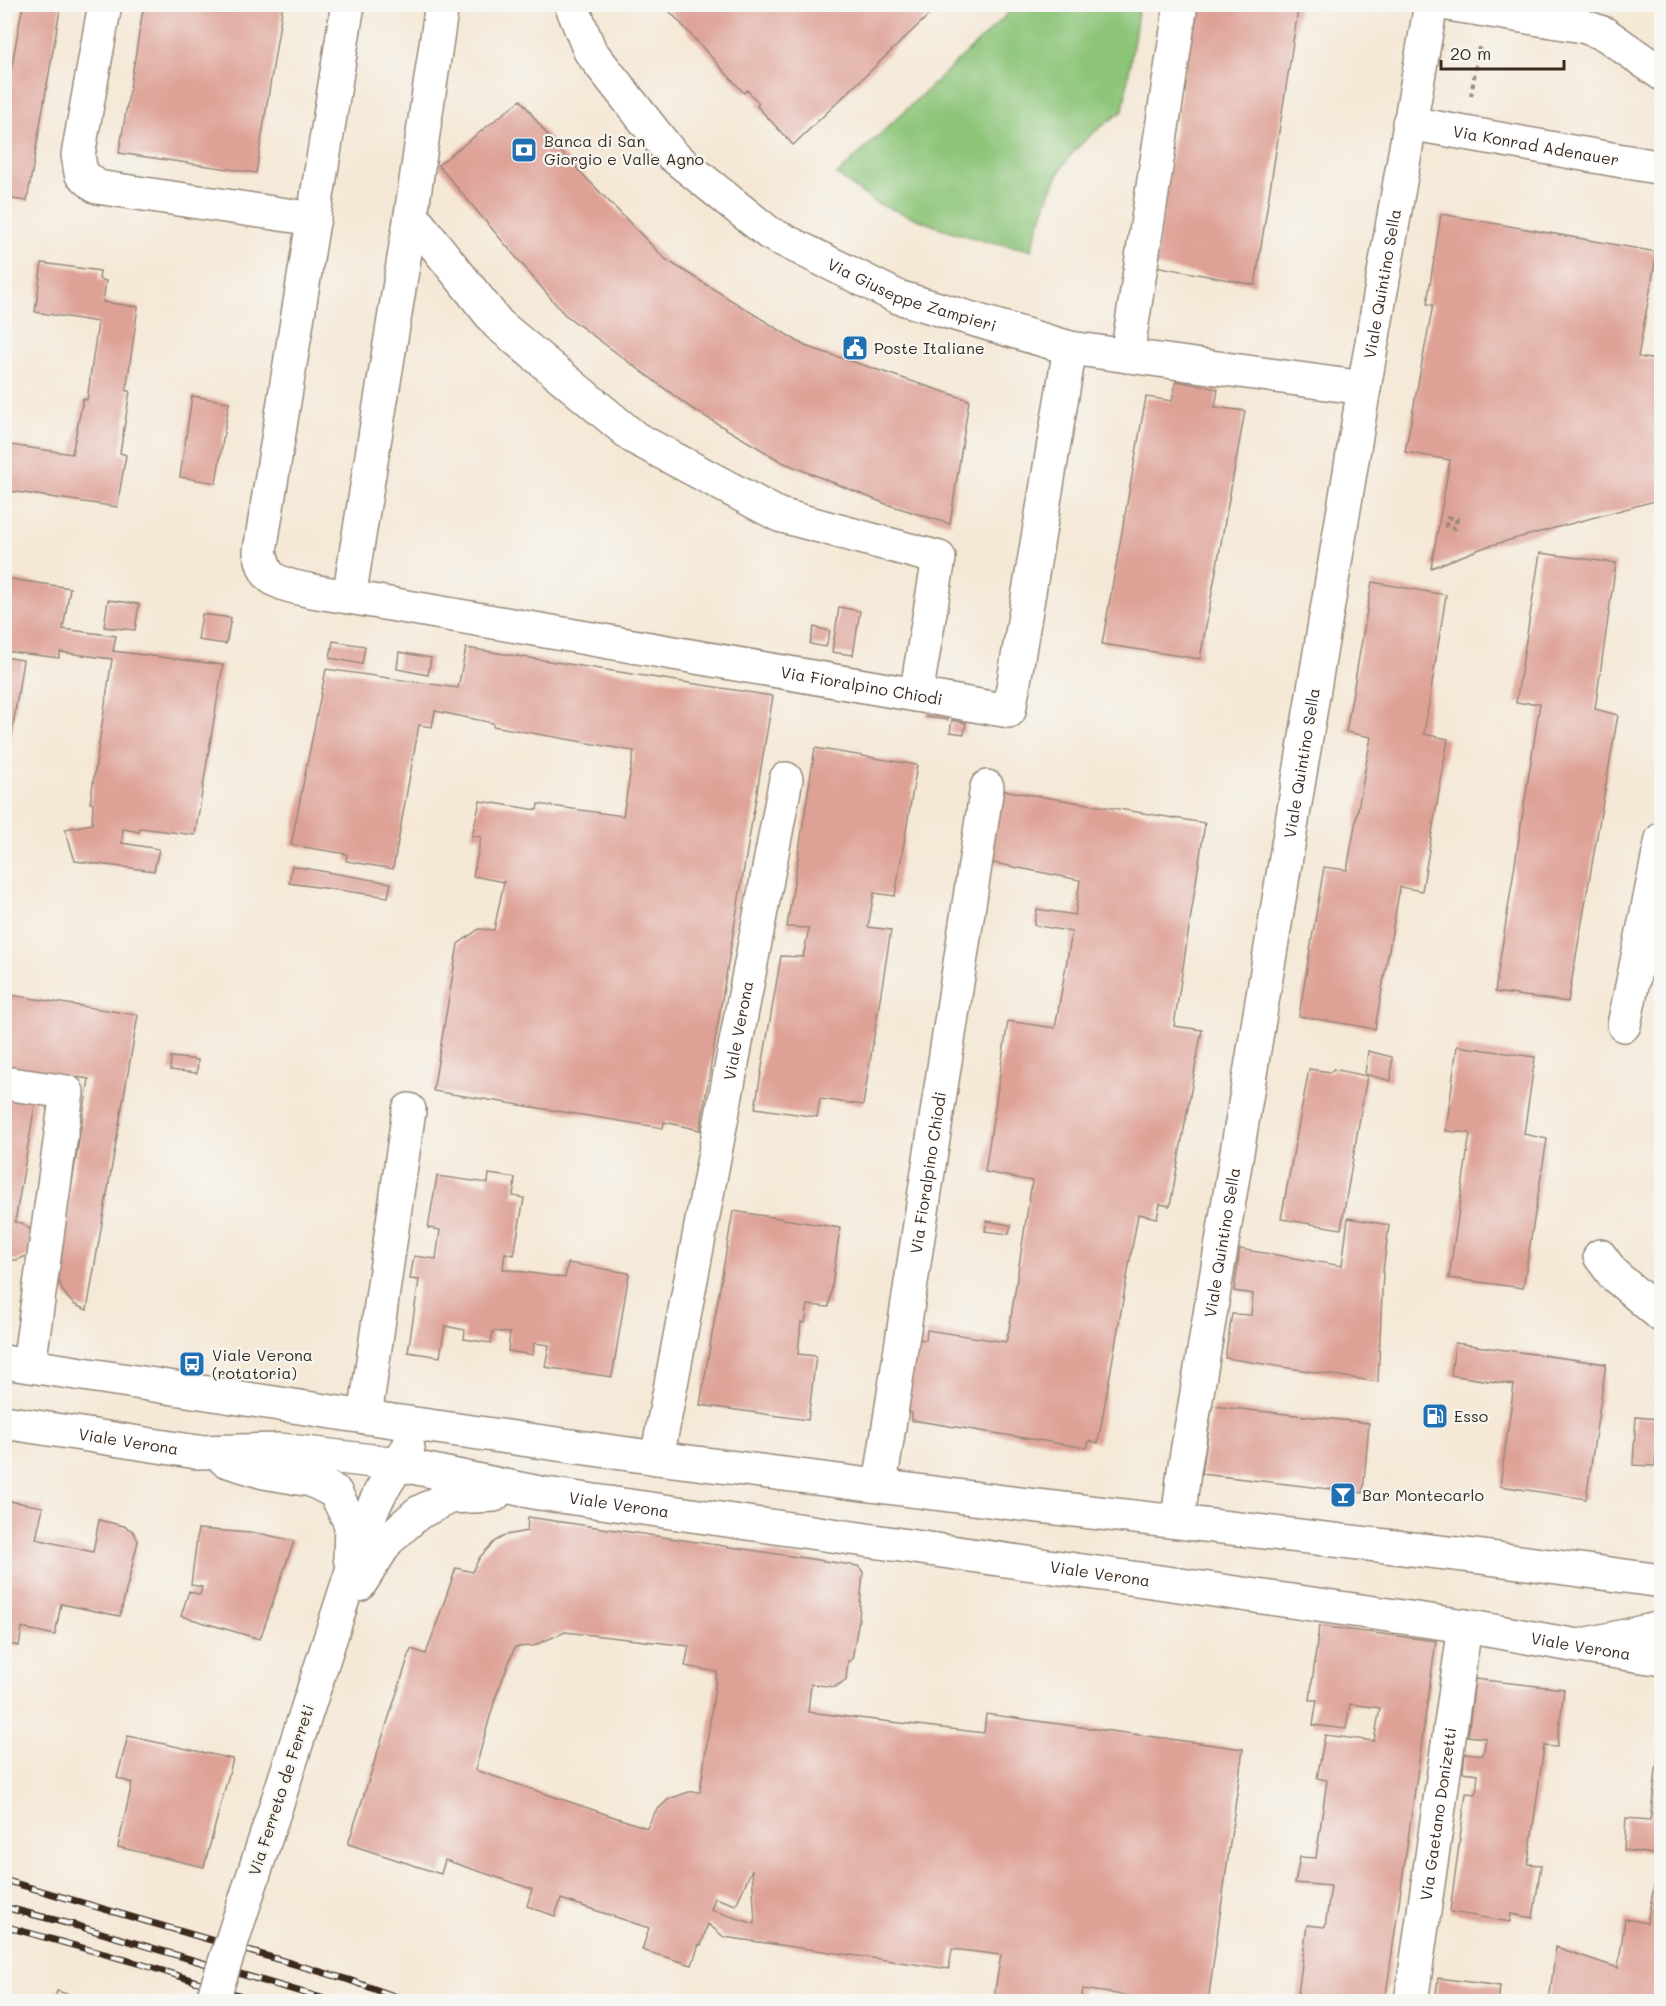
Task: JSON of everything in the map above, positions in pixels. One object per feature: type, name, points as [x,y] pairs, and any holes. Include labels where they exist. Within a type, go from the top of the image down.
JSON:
[{"type":"street","points":[[105,4],[78,155],[81,173],[97,187],[314,219]]},
{"type":"street","name":"Via Fioralpino Chiodi","points":[[348,4],[260,551],[263,565],[271,577],[284,584],[1009,711],[1070,348]]},
{"type":"street","points":[[349,597],[411,215],[442,4]]},
{"type":"street","name":"Via Giuseppe Zampieri","points":[[571,4],[590,51],[672,155],[769,233],[898,297],[1070,348],[1364,388]]},
{"type":"street","points":[[1126,356],[1181,4]]},
{"type":"street","name":"Viale Quintino Sella","points":[[1178,1521],[1184,1471],[1364,388],[1431,4]]},
{"type":"street","points":[[1448,4],[1583,26],[1605,34],[1662,74]]},
{"type":"street","name":"Via Konrad Adenauer","points":[[1409,123],[1662,168]]},
{"type":"street","points":[[411,215],[498,324],[635,438],[779,515],[939,558],[916,695]]},
{"type":"street","name":"Viale Verona","points":[[657,1458],[786,779]]},
{"type":"street","name":"Via Fioralpino Chiodi","points":[[880,1485],[987,787]]},
{"type":"street","points":[[1624,1025],[1662,839]]},
{"type":"street","points":[[4,1083],[67,1092],[17,1363],[365,1417],[657,1458],[1662,1581]]},
{"type":"street","points":[[365,1417],[409,1110]]},
{"type":"street","points":[[1600,1257],[1614,1275],[1662,1316]]},
{"type":"street","name":"Viale Verona","points":[[4,1422],[197,1452],[280,1450],[398,1464],[538,1493],[1465,1626],[1662,1659]]},
{"type":"street","name":"Via Ferreto de Ferreti","points":[[212,2001],[349,1578],[371,1512],[380,1493],[408,1448],[433,1439],[547,1442]]},
{"type":"street","name":"Via Ferreto de Ferreti","points":[[197,1452],[264,1472],[311,1480],[335,1492],[351,1524],[349,1578]]},
{"type":"street","name":"Viale Verona","points":[[336,1622],[387,1541],[418,1513],[450,1497],[538,1493]]},
{"type":"street","name":"Via Gaetano Donizetti","points":[[1412,2001],[1465,1626]]},
{"type":"street","points":[[1578,1646],[1662,1628]]},
{"type":"path","points":[[1471,97],[1480,43]]},
{"type":"green space","points":[[1017,5],[1139,5],[1123,111],[1093,133],[1067,160],[1050,192],[1031,250],[985,241],[943,229],[876,203],[837,175]]},
{"type":"building","points":[[23,4],[61,4],[27,201],[4,198],[4,109]]},
{"type":"building","points":[[144,4],[283,4],[256,173],[119,153]]},
{"type":"building","points":[[663,4],[927,4],[933,11],[793,145],[757,106],[759,103],[747,90],[744,93]]},
{"type":"building","points":[[1194,4],[1299,4],[1255,285],[1155,266]]},
{"type":"building","points":[[521,100],[558,149],[665,259],[805,346],[969,400],[950,524],[886,504],[782,462],[691,408],[564,314],[438,165]]},
{"type":"building","points":[[1441,214],[1657,252],[1638,357],[1662,361],[1662,499],[1488,546],[1431,568],[1450,460],[1405,452],[1433,305],[1427,304]]},
{"type":"building","points":[[42,263],[100,271],[99,279],[106,281],[103,302],[138,307],[126,391],[130,391],[120,453],[126,455],[117,507],[4,490],[4,444],[72,454],[83,399],[87,400],[98,322],[35,312]]},
{"type":"building","points":[[1176,381],[1218,389],[1215,407],[1245,411],[1200,659],[1102,644],[1146,397],[1172,401]]},
{"type":"building","points":[[192,396],[229,402],[216,483],[180,477]]},
{"type":"building","points":[[1540,553],[1616,563],[1595,709],[1618,715],[1568,1002],[1495,992],[1540,703],[1516,703]]},
{"type":"building","points":[[4,578],[70,588],[63,629],[116,636],[113,651],[223,665],[195,835],[140,828],[139,832],[123,829],[122,843],[159,849],[154,871],[75,861],[65,829],[92,824],[93,803],[90,803],[112,659],[60,652],[59,658],[4,651]]},
{"type":"building","points":[[1372,582],[1446,595],[1424,734],[1448,739],[1422,891],[1400,887],[1375,1029],[1299,1016],[1324,867],[1347,870],[1371,737],[1346,732]]},
{"type":"building","points":[[108,600],[139,604],[135,630],[104,627]]},
{"type":"building","points":[[839,607],[860,611],[853,655],[832,652]]},
{"type":"building","points":[[202,614],[231,618],[226,644],[198,640]]},
{"type":"building","points":[[814,627],[830,631],[826,647],[810,644]]},
{"type":"building","points":[[333,641],[365,646],[362,664],[330,658]]},
{"type":"building","points":[[466,648],[773,696],[700,1130],[664,1122],[663,1128],[433,1091],[458,944],[479,929],[494,930],[504,882],[473,876],[481,837],[472,836],[480,801],[537,810],[538,804],[623,816],[634,751],[493,726],[493,723],[435,711],[432,727],[419,725],[393,869],[346,861],[347,854],[291,845],[326,669],[458,688]]},
{"type":"building","points":[[399,652],[431,658],[428,675],[397,669]]},
{"type":"building","points":[[4,657],[23,660],[6,772],[4,772]]},
{"type":"building","points":[[930,699],[951,701],[948,720],[926,717]]},
{"type":"building","points":[[952,720],[966,723],[964,734],[950,732]]},
{"type":"building","points":[[815,748],[917,765],[895,896],[874,893],[868,927],[891,930],[863,1105],[820,1099],[817,1117],[755,1108],[781,956],[803,957],[809,928],[787,927]]},
{"type":"building","points":[[1002,790],[1205,823],[1174,1026],[1202,1030],[1170,1206],[1160,1204],[1157,1218],[1138,1214],[1098,1443],[1089,1440],[1087,1448],[912,1420],[912,1413],[900,1410],[913,1339],[926,1340],[927,1330],[1006,1342],[1009,1330],[1032,1181],[985,1172],[1008,1021],[1055,1028],[1072,932],[1034,925],[1037,909],[1075,915],[1080,880],[988,862]]},
{"type":"building","points":[[292,866],[391,883],[388,897],[289,883]]},
{"type":"building","points":[[4,994],[138,1015],[87,1310],[75,1305],[68,1298],[62,1290],[57,1274],[89,1079],[4,1067]]},
{"type":"building","points":[[1457,1046],[1535,1057],[1524,1134],[1547,1139],[1523,1288],[1449,1278],[1470,1133],[1446,1131]]},
{"type":"building","points":[[1368,1051],[1392,1057],[1391,1081],[1365,1074]]},
{"type":"building","points":[[171,1057],[198,1060],[197,1073],[170,1070]]},
{"type":"building","points":[[1309,1069],[1331,1072],[1333,1069],[1367,1076],[1341,1229],[1281,1219]]},
{"type":"building","points":[[4,1087],[37,1093],[15,1222],[22,1223],[32,1231],[29,1255],[17,1260],[9,1260],[6,1278]]},
{"type":"building","points":[[489,1174],[515,1178],[513,1196],[524,1198],[514,1255],[505,1253],[503,1269],[565,1278],[568,1263],[629,1273],[612,1377],[545,1367],[549,1345],[534,1343],[533,1355],[508,1351],[510,1333],[493,1331],[491,1343],[464,1339],[465,1330],[445,1326],[440,1357],[408,1352],[419,1280],[410,1279],[414,1256],[436,1259],[440,1230],[428,1228],[437,1176],[488,1183]]},
{"type":"building","points":[[733,1211],[840,1228],[829,1307],[808,1305],[805,1323],[801,1322],[798,1354],[816,1356],[808,1420],[700,1405]]},
{"type":"building","points":[[1348,1218],[1389,1225],[1383,1271],[1378,1382],[1225,1358],[1232,1314],[1251,1315],[1253,1294],[1234,1291],[1240,1249],[1342,1266]]},
{"type":"building","points":[[987,1221],[1011,1225],[1009,1234],[985,1231]]},
{"type":"building","points":[[1455,1343],[1606,1364],[1586,1499],[1500,1486],[1514,1385],[1451,1375]]},
{"type":"building","points":[[1212,1406],[1369,1423],[1363,1493],[1202,1474]]},
{"type":"building","points":[[1636,1417],[1658,1419],[1655,1466],[1633,1465]]},
{"type":"building","points":[[4,1500],[43,1507],[36,1539],[93,1552],[99,1520],[124,1526],[133,1531],[138,1541],[120,1616],[61,1604],[55,1635],[22,1628],[19,1646],[4,1643]]},
{"type":"building","points":[[528,1517],[858,1566],[863,1572],[859,1618],[852,1660],[848,1661],[846,1680],[835,1687],[811,1684],[808,1712],[984,1733],[986,1714],[1243,1749],[1208,2002],[1170,2002],[1083,1989],[1081,2002],[993,2002],[1001,1955],[952,1949],[949,1969],[724,1937],[708,1924],[692,1965],[642,1950],[649,1928],[561,1899],[555,1916],[527,1906],[532,1889],[445,1860],[441,1874],[348,1844],[411,1649],[426,1654],[456,1568],[472,1572],[480,1557],[495,1541],[506,1535],[527,1531]],"holes":[[[565,1632],[689,1646],[685,1666],[717,1672],[700,1792],[689,1792],[669,1799],[655,1812],[647,1828],[475,1770],[495,1699],[515,1647],[533,1646]],[[752,1869],[755,1924],[711,1910],[715,1898],[736,1905]]]},
{"type":"building","points":[[198,1529],[263,1534],[294,1541],[260,1639],[181,1616],[189,1591],[200,1595],[202,1587],[191,1585]]},
{"type":"building","points":[[1319,1626],[1436,1641],[1385,2002],[1297,2002],[1307,1925],[1325,1927],[1331,1886],[1295,1883],[1300,1857],[1316,1858],[1327,1780],[1317,1778],[1325,1735],[1374,1741],[1380,1708],[1350,1704],[1346,1729],[1313,1725],[1317,1700],[1310,1700]]},
{"type":"building","points":[[1475,1679],[1564,1689],[1557,1747],[1544,1746],[1528,1864],[1541,1865],[1533,1918],[1511,1914],[1510,1922],[1450,1912],[1466,1793],[1476,1794],[1478,1774],[1463,1772],[1465,1753],[1483,1755],[1486,1738],[1468,1736]]},
{"type":"building","points":[[128,1736],[233,1759],[204,1867],[118,1847],[132,1783],[117,1778]]},
{"type":"building","points":[[1660,1738],[1662,2002],[1549,2002],[1556,1947],[1618,1968],[1625,1919],[1647,1923],[1660,1855],[1624,1850],[1626,1818],[1650,1820]]},
{"type":"building","points":[[1438,1978],[1500,1986],[1498,2002],[1435,2002]]},
{"type":"building","points":[[57,1991],[91,2001],[91,2002],[54,2002]]},
{"type":"railway","points":[[4,1880],[349,1980],[411,2002]]},
{"type":"railway","points":[[4,1907],[78,1926],[335,2002]]},
{"type":"railway","points":[[4,1926],[144,1965],[261,2002]]},
{"type":"place","name":"Banca di San Giorgio e Valle Agno","points":[[524,150]]},
{"type":"place","name":"Poste Italiane","points":[[855,348]]},
{"type":"place","name":"Viale Verona (rotatoria)","points":[[192,1364]]},
{"type":"place","name":"Esso","points":[[1435,1416]]},
{"type":"place","name":"Bar Montecarlo","points":[[1343,1495]]}]
